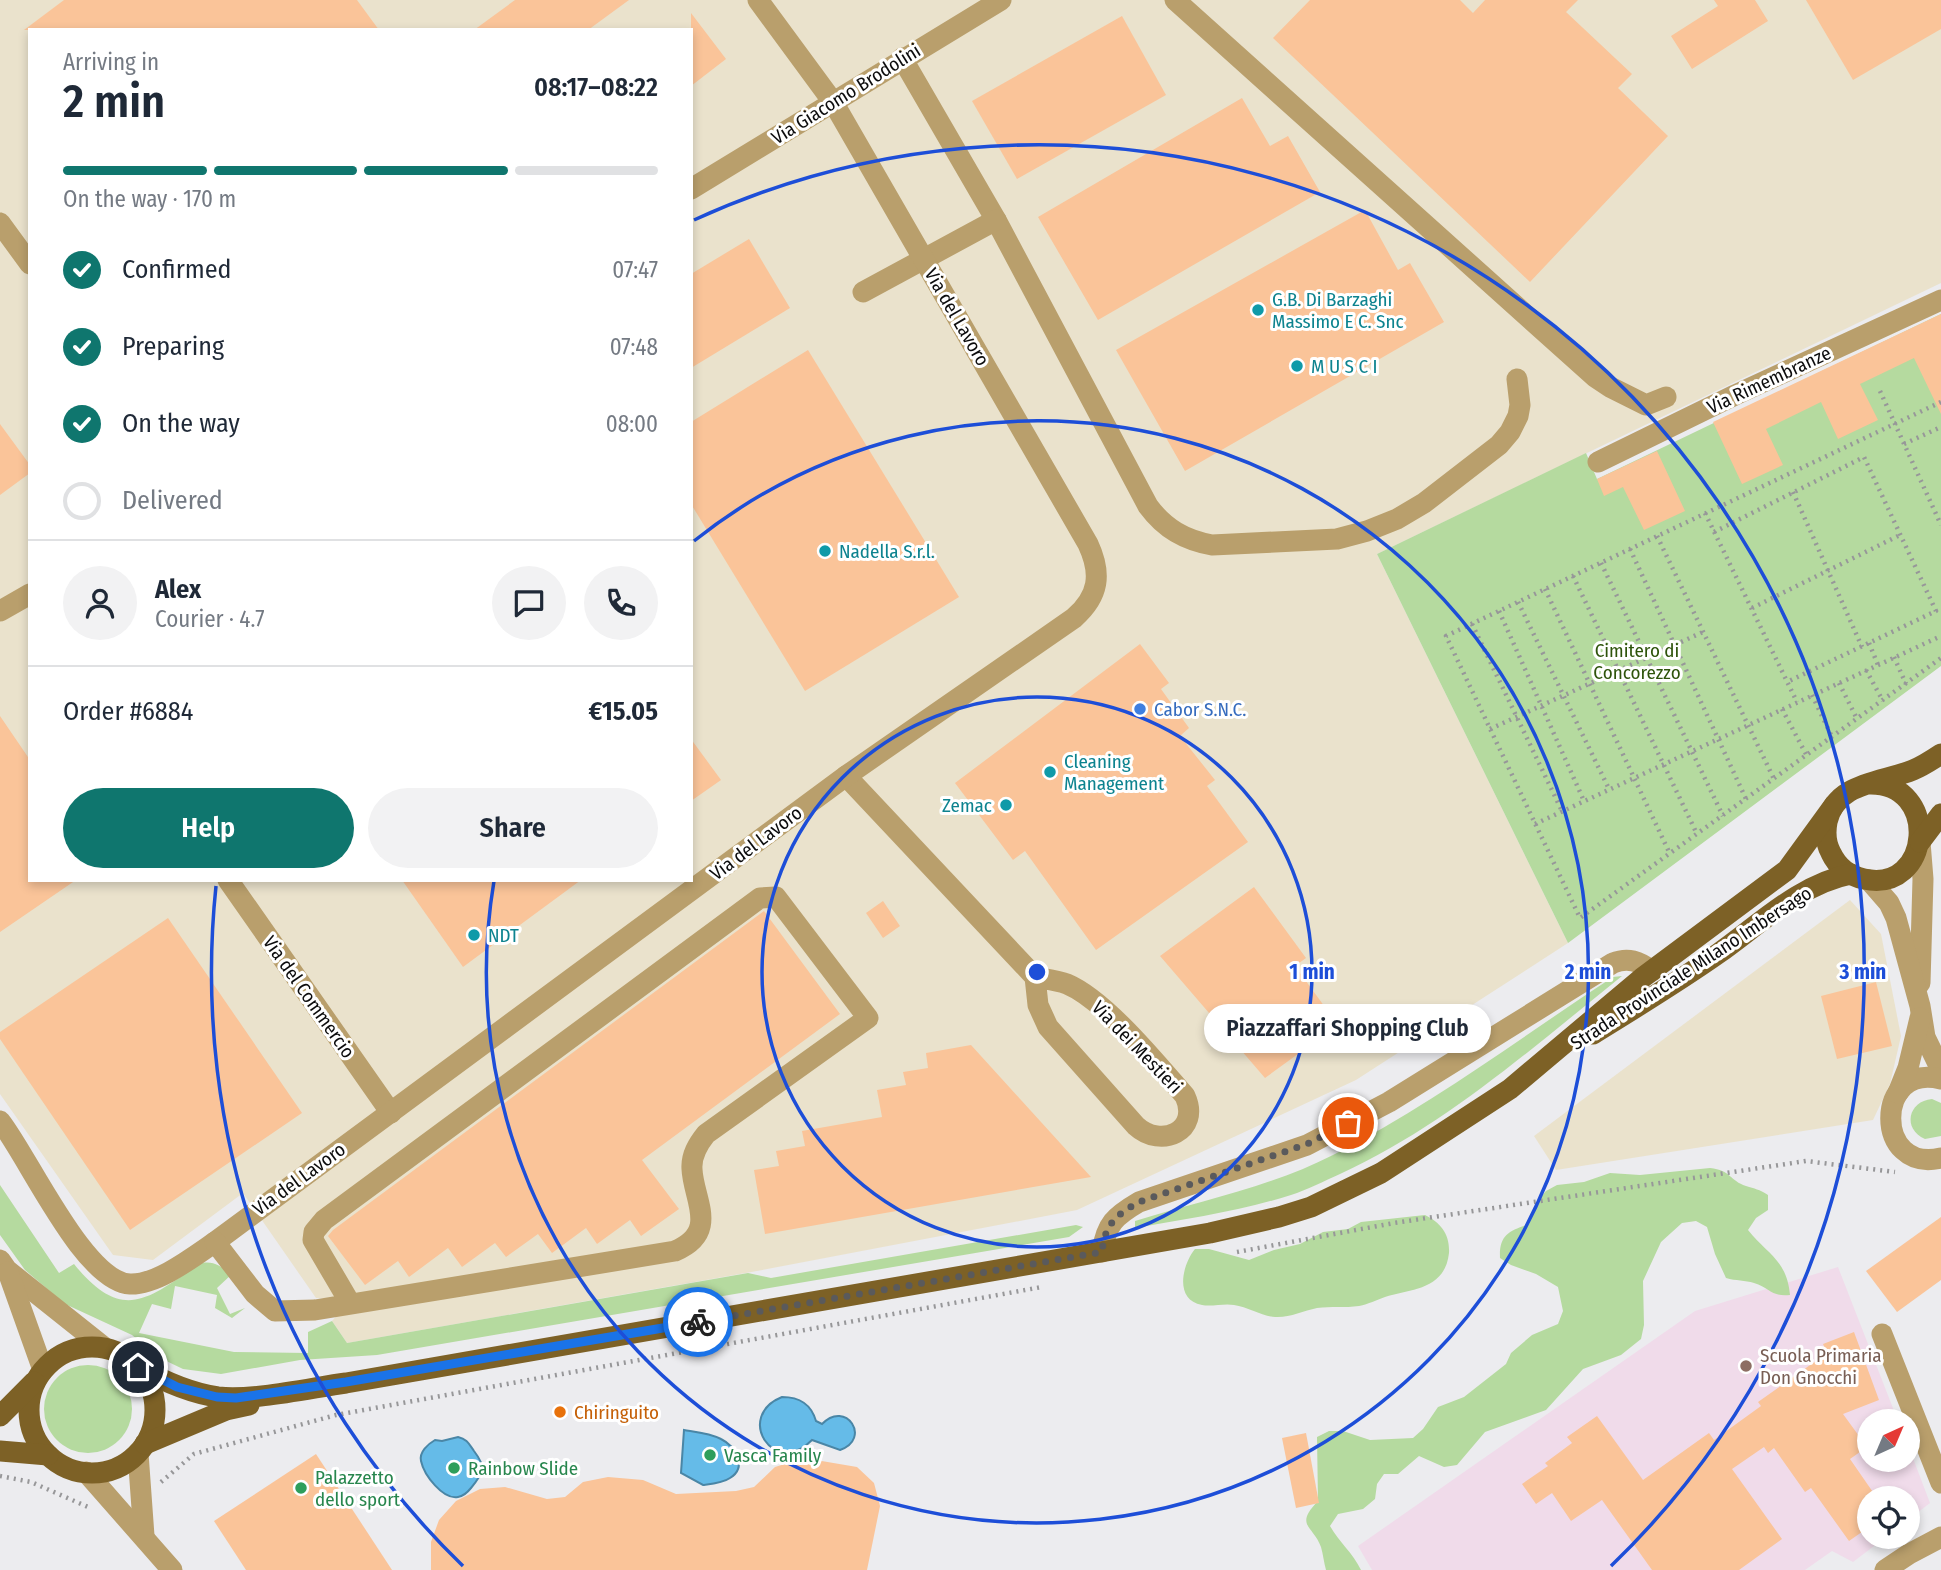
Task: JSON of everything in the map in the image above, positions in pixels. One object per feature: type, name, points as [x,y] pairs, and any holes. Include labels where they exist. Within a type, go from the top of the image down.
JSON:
[{"type":"main road","points":[[1941,754],[1916,769],[1850,790],[1835,804],[1826,827],[1828,847],[1837,863],[1860,877],[1885,879],[1900,872],[1912,861],[1920,842],[1941,814]]},
{"type":"main road","points":[[1869,785],[1893,788],[1911,802],[1920,820],[1920,842]]},
{"type":"main road","name":"Strada Provinciale Milano Imbersago","points":[[1535,1070],[1652,971],[1787,870],[1835,804]]},
{"type":"main road","name":"Strada Provinciale Milano Imbersago","points":[[138,1367],[177,1387],[217,1397],[236,1398],[346,1382],[1102,1252],[1246,1226],[1289,1214],[1326,1201],[1367,1181],[1441,1135],[1535,1070],[1718,954],[1804,892],[1827,881],[1860,877]]},
{"type":"main road","points":[[0,1416],[39,1375],[62,1354],[87,1347],[105,1348],[123,1355],[138,1367],[149,1384],[155,1404],[153,1424],[141,1448],[123,1465],[105,1472],[86,1472],[65,1467],[48,1455],[36,1439],[30,1420],[29,1400],[39,1375]]},
{"type":"main road","name":"Strada Provinciale Milano Imbersago","points":[[141,1448],[226,1410],[346,1382]]},
{"type":"main road","points":[[0,1451],[48,1455]]},
{"type":"street","name":"Via del Lavoro","points":[[0,1121],[86,1255],[99,1270],[114,1280],[128,1284],[145,1282],[180,1265],[215,1242],[846,776],[1074,618],[1093,598],[1096,583],[1094,555],[1088,544],[833,103],[758,0]]},
{"type":"street","name":"Via Giacomo Brodolini","points":[[693,188],[1001,0]]},
{"type":"street","points":[[1175,0],[1587,370],[1610,387],[1646,405],[1666,397]]},
{"type":"street","points":[[902,58],[996,220],[1148,506],[1174,533],[1195,542],[1212,545],[1336,539],[1398,519],[1424,503],[1499,445],[1518,416],[1520,405],[1517,379]]},
{"type":"street","points":[[863,292],[996,220]]},
{"type":"street","points":[[0,223],[28,261]]},
{"type":"street","name":"Via Rimembranze","points":[[1598,463],[1735,395],[1941,300]]},
{"type":"street","points":[[0,611],[28,596]]},
{"type":"street","points":[[846,776],[1035,977]]},
{"type":"street","points":[[1920,842],[1923,879],[1920,1011],[1908,1068],[1889,1119],[1898,1144],[1908,1153],[1921,1159],[1941,1158]]},
{"type":"street","points":[[1860,877],[1894,913],[1925,1037],[1941,1070]]},
{"type":"street","name":"Via del Commercio","points":[[229,882],[391,1113]]},
{"type":"street","points":[[215,1242],[255,1294],[275,1311],[315,1310],[675,1251],[693,1238],[700,1224],[701,1208],[692,1167],[695,1151],[706,1134],[868,1018],[776,897],[760,898],[324,1220],[314,1232],[313,1240],[350,1303]]},
{"type":"street","points":[[1102,1252],[1107,1228],[1125,1210],[1139,1202],[1307,1144],[1389,1101],[1613,963],[1623,959],[1632,960],[1652,971]]},
{"type":"street","name":"Via dei Mestieri","points":[[1035,977],[1065,983],[1106,1010],[1185,1096],[1189,1113],[1179,1131],[1166,1137],[1157,1136],[1150,1135],[1136,1126],[1048,1027],[1038,1005],[1035,977]]},
{"type":"street","points":[[1898,1093],[1920,1078],[1941,1079]]},
{"type":"street","points":[[4,1265],[105,1348]]},
{"type":"street","points":[[4,1265],[39,1375]]},
{"type":"street","points":[[1882,1334],[1941,1483]]},
{"type":"street","points":[[141,1448],[144,1536]]},
{"type":"street","points":[[86,1472],[144,1536],[168,1568]]},
{"type":"street","points":[[1885,1570],[1941,1537]]},
{"type":"path","points":[[1880,391],[1941,525]]},
{"type":"path","points":[[1941,402],[1446,636],[1580,918],[1941,659]]},
{"type":"path","points":[[1904,444],[1941,427]]},
{"type":"path","points":[[1714,532],[1864,457],[1936,611],[1787,682]]},
{"type":"path","points":[[1793,492],[1861,647]]},
{"type":"path","points":[[1705,513],[1797,702]]},
{"type":"path","points":[[1752,608],[1900,535]]},
{"type":"path","points":[[1657,536],[1774,779]]},
{"type":"path","points":[[1630,549],[1746,799]]},
{"type":"path","points":[[1601,563],[1723,816]]},
{"type":"path","points":[[1573,576],[1697,834]]},
{"type":"path","points":[[1545,589],[1670,854]]},
{"type":"path","points":[[1518,602],[1609,789]]},
{"type":"path","points":[[1499,611],[1584,801]]},
{"type":"path","points":[[1472,624],[1562,811]]},
{"type":"path","points":[[1490,729],[1703,632]]},
{"type":"path","points":[[1535,824],[1941,636]]},
{"type":"path","points":[[1868,643],[1878,665]]},
{"type":"path","points":[[1894,657],[1906,684]]},
{"type":"path","points":[[1866,670],[1883,701]]},
{"type":"path","points":[[1839,683],[1857,719]]},
{"type":"path","points":[[1812,695],[1832,737]]},
{"type":"path","points":[[1782,709],[1807,756]]},
{"type":"path","points":[[1229,1253],[1394,1223],[1806,1161],[1902,1173]]},
{"type":"path","points":[[141,1495],[152,1490],[194,1454],[336,1415],[1050,1285]]},
{"type":"path","points":[[0,1476],[22,1479],[50,1489],[99,1513],[116,1506]]},
{"type":"shaded area","points":[[0,0],[1941,0],[1941,283],[1377,554],[1568,943],[1356,1080],[1077,1210],[757,1271],[347,1343],[332,1321],[341,1311],[332,1299],[316,1298],[243,1193],[153,1260],[113,1255],[0,1094]]},
{"type":"shaded area","points":[[1850,900],[1881,934],[1901,1036],[1890,1084],[1873,1120],[1556,1170],[1534,1136]]},
{"type":"shaded area","name":"Scuola Primaria Don Gnocchi","points":[[1838,1267],[1893,1409],[1857,1409],[1857,1472],[1918,1472],[1930,1503],[1920,1511],[1920,1486],[1857,1486],[1857,1549],[1870,1549],[1853,1562],[1832,1551],[1805,1570],[1372,1570],[1358,1546],[1695,1311]]},
{"type":"green space","name":"Cimitero di Concorezzo","points":[[1941,314],[1941,666],[1568,943],[1377,554],[1586,453],[1597,479]]},
{"type":"green space","points":[[1622,976],[1487,1084],[1379,1155],[1309,1188],[1272,1201],[1135,1228],[1135,1221],[1286,1176],[1333,1155],[1406,1115],[1613,977]]},
{"type":"green space","points":[[1932,1099],[1941,1103],[1941,1136],[1925,1139],[1913,1129],[1911,1116],[1918,1105]]},
{"type":"green space","points":[[1710,1168],[1722,1171],[1741,1184],[1768,1195],[1768,1210],[1756,1218],[1748,1230],[1780,1265],[1785,1273],[1790,1295],[1779,1295],[1754,1283],[1726,1278],[1707,1227],[1696,1221],[1682,1223],[1661,1242],[1643,1281],[1644,1325],[1641,1339],[1621,1355],[1583,1369],[1546,1410],[1485,1432],[1457,1465],[1444,1467],[1419,1456],[1398,1474],[1384,1474],[1377,1484],[1375,1499],[1363,1509],[1338,1514],[1330,1526],[1361,1570],[1326,1570],[1321,1547],[1306,1521],[1318,1501],[1317,1437],[1329,1431],[1343,1431],[1370,1440],[1413,1438],[1423,1429],[1438,1407],[1464,1397],[1506,1364],[1511,1353],[1532,1335],[1558,1324],[1563,1311],[1558,1287],[1500,1258],[1503,1239],[1529,1224],[1538,1200],[1546,1191],[1557,1185],[1584,1182],[1610,1173],[1640,1175]]},
{"type":"green space","points":[[0,1185],[59,1273],[74,1264],[106,1294],[135,1300],[164,1287],[199,1264],[208,1262],[217,1264],[232,1274],[217,1288],[230,1314],[245,1308],[232,1318],[215,1308],[217,1295],[175,1286],[171,1309],[152,1304],[139,1333],[234,1352],[308,1353],[308,1332],[332,1321],[347,1343],[748,1273],[771,1278],[1076,1225],[1083,1227],[1069,1237],[377,1355],[300,1360],[221,1374],[183,1369],[160,1358],[132,1335],[65,1304],[25,1270],[0,1235]]},
{"type":"green space","points":[[1425,1215],[1443,1230],[1448,1240],[1449,1253],[1441,1274],[1434,1281],[1416,1289],[1359,1306],[1317,1308],[1275,1317],[1234,1305],[1202,1305],[1193,1302],[1184,1289],[1184,1272],[1195,1249],[1209,1249],[1249,1260],[1300,1244],[1323,1232],[1348,1229],[1361,1222]]},
{"type":"green space","points":[[88,1365],[105,1368],[119,1378],[129,1392],[132,1409],[129,1426],[119,1440],[105,1450],[88,1453],[71,1450],[57,1440],[47,1426],[44,1409],[47,1392],[57,1378],[71,1368]]},
{"type":"water","points":[[782,1397],[794,1398],[804,1403],[816,1421],[822,1424],[831,1417],[847,1418],[855,1430],[854,1438],[840,1450],[812,1440],[798,1450],[785,1452],[773,1449],[760,1429],[761,1417],[768,1406]]},
{"type":"water","name":"Vasca Family","points":[[684,1430],[712,1435],[731,1446],[739,1463],[735,1473],[724,1481],[703,1485],[681,1473]]},
{"type":"water","name":"Rainbow Slide","points":[[458,1437],[469,1444],[481,1462],[482,1470],[467,1493],[452,1497],[440,1491],[430,1479],[423,1467],[421,1454],[435,1440]]},
{"type":"building","points":[[64,0],[357,0],[378,28],[28,28],[24,30]]},
{"type":"building","points":[[515,0],[629,0],[591,28],[477,28]]},
{"type":"building","points":[[1310,0],[1460,0],[1473,13],[1485,0],[1578,0],[1566,12],[1632,74],[1618,88],[1668,136],[1530,282],[1273,38]]},
{"type":"building","points":[[1714,0],[1755,0],[1768,21],[1692,69],[1671,36],[1718,6]]},
{"type":"building","points":[[1806,0],[1941,0],[1941,29],[1853,80]]},
{"type":"building","points":[[691,13],[726,59],[693,84],[693,28]]},
{"type":"building","points":[[1122,16],[1166,95],[1017,179],[972,101]]},
{"type":"building","points":[[1242,98],[1270,146],[1288,136],[1320,192],[1098,320],[1038,217]]},
{"type":"building","points":[[1365,210],[1398,270],[1410,263],[1444,322],[1185,471],[1116,350]]},
{"type":"building","points":[[749,239],[790,308],[693,367],[693,273]]},
{"type":"building","points":[[1941,314],[1941,414],[1914,358],[1860,384],[1878,420],[1838,439],[1821,402],[1766,429],[1783,465],[1742,484],[1713,422]]},
{"type":"building","name":"Nadella S.r.l.","points":[[808,350],[959,597],[805,691],[693,507],[693,421]]},
{"type":"building","points":[[0,424],[28,462],[28,474],[0,495]]},
{"type":"building","points":[[1657,451],[1685,511],[1644,530],[1623,487],[1604,496],[1597,479]]},
{"type":"building","points":[[1140,644],[1169,683],[1161,689],[1189,728],[1180,736],[1215,780],[1207,786],[1248,842],[1096,950],[1025,851],[1013,860],[955,783]]},
{"type":"building","points":[[0,716],[28,757],[28,882],[73,882],[0,932]]},
{"type":"building","points":[[693,742],[721,780],[693,800]]},
{"type":"building","name":"NDT","points":[[403,882],[578,882],[463,967]]},
{"type":"building","points":[[1254,887],[1306,958],[1295,966],[1338,1025],[1265,1078],[1160,956]]},
{"type":"building","points":[[883,901],[900,926],[883,938],[866,913]]},
{"type":"building","points":[[764,911],[840,1014],[642,1160],[679,1209],[641,1236],[630,1220],[597,1244],[586,1228],[552,1253],[538,1234],[506,1257],[495,1243],[462,1267],[448,1248],[409,1277],[398,1261],[365,1285],[328,1236],[333,1230]]},
{"type":"building","points":[[168,918],[302,1113],[130,1230],[0,1039],[0,1032]]},
{"type":"building","points":[[1876,982],[1892,1046],[1837,1059],[1821,996]]},
{"type":"building","points":[[971,1045],[1091,1177],[765,1234],[754,1170],[779,1166],[776,1151],[805,1146],[802,1131],[882,1117],[877,1090],[906,1085],[903,1072],[928,1068],[926,1053]]},
{"type":"building","points":[[1941,1217],[1941,1280],[1897,1312],[1866,1271]]},
{"type":"building","points":[[1854,1332],[1879,1400],[1843,1414],[1857,1433],[1857,1454],[1850,1459],[1869,1486],[1857,1486],[1857,1535],[1849,1541],[1811,1488],[1805,1492],[1774,1448],[1768,1453],[1764,1447],[1732,1469],[1782,1539],[1739,1570],[1652,1570],[1602,1500],[1571,1521],[1552,1493],[1536,1504],[1522,1484],[1548,1466],[1545,1463],[1572,1443],[1567,1437],[1597,1416],[1643,1480],[1709,1433],[1714,1440],[1761,1406],[1758,1402],[1827,1353],[1823,1344]]},
{"type":"building","points":[[1306,1433],[1319,1503],[1296,1508],[1282,1438]]},
{"type":"building","name":"Palazzetto dello sport","points":[[316,1454],[392,1570],[246,1570],[214,1521]]},
{"type":"building","points":[[804,1458],[857,1467],[874,1483],[880,1506],[867,1570],[431,1570],[431,1542],[439,1520],[456,1501],[480,1489],[505,1487],[547,1499],[565,1497],[583,1482],[608,1477],[643,1480],[676,1494],[736,1491],[754,1487],[775,1467]]},
{"type":"way so far","points":[[698,1322],[1102,1252],[1107,1228],[1112,1221],[1139,1202],[1307,1144],[1348,1123]]},
{"type":"place","name":"G.B. Di Barzaghi Massimo E C. Snc","points":[[1258,310]]},
{"type":"place","name":"M U S C I","points":[[1297,366]]},
{"type":"place","name":"Nadella S.r.l.","points":[[825,551]]},
{"type":"place","name":"Cabor S.N.C.","points":[[1140,709]]},
{"type":"place","name":"Cleaning Management","points":[[1050,772]]},
{"type":"place","name":"Zemac","points":[[1006,805]]},
{"type":"place","name":"NDT","points":[[474,935]]},
{"type":"place","name":"Piazzaffari Shopping Club","points":[[1348,1123]]},
{"type":"place","name":"Scuola Primaria Don Gnocchi","points":[[1746,1366]]},
{"type":"place","name":"Chiringuito","points":[[560,1412]]},
{"type":"place","name":"Vasca Family","points":[[710,1455]]},
{"type":"place","name":"Rainbow Slide","points":[[454,1468]]},
{"type":"place","name":"Palazzetto dello sport","points":[[301,1488]]},
{"type":"route","points":[[138,1367],[177,1387],[217,1397],[236,1398],[698,1322]]}]
